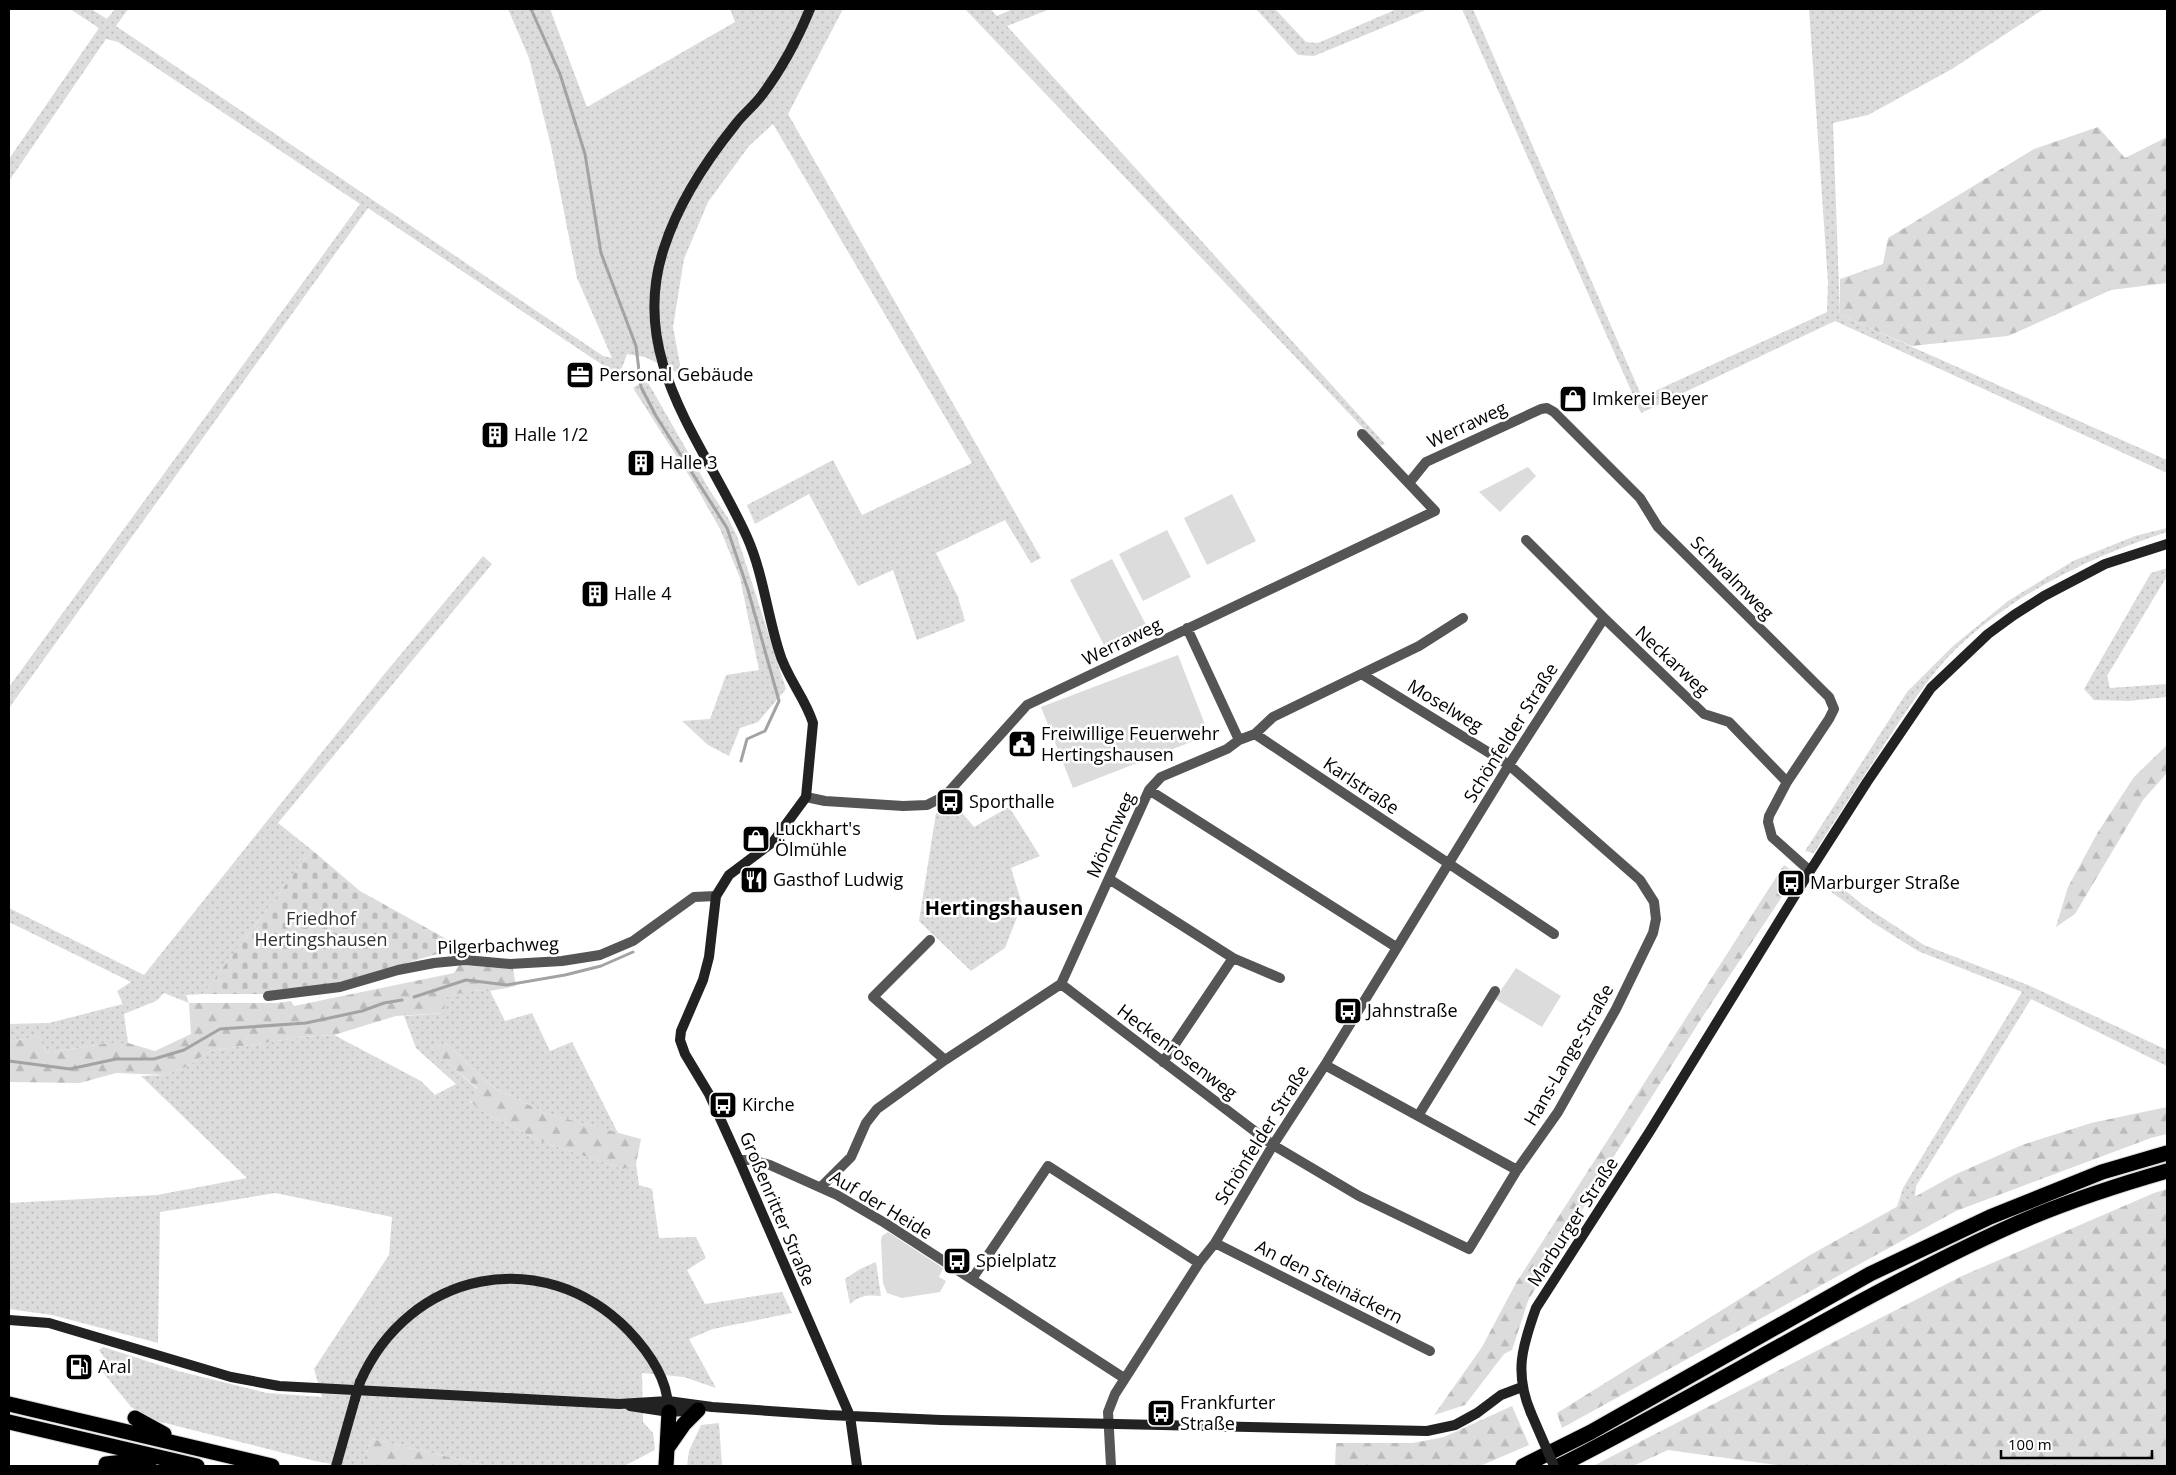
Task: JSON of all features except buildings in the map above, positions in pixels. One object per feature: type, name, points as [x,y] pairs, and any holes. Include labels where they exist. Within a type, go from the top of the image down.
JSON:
[{"type":"highway","points":[[1522,1466],[1591,1432],[1887,1266],[1990,1217],[2102,1172],[2167,1153]]},
{"type":"highway","points":[[1559,1466],[1598,1447],[1882,1289],[2001,1230],[2116,1186],[2167,1171]]},
{"type":"highway","points":[[9,1404],[272,1466]]},
{"type":"highway","points":[[666,1466],[668,1406]]},
{"type":"highway","points":[[668,1447],[680,1430],[705,1409]]},
{"type":"highway","points":[[135,1418],[183,1444]]},
{"type":"highway","points":[[9,1422],[197,1466]]},
{"type":"highway","points":[[106,1464],[133,1461],[172,1466]]},
{"type":"street","points":[[806,797],[812,723],[809,712],[779,652],[753,551],[736,514],[676,402],[666,377],[657,344],[654,316],[656,280],[664,248],[700,174],[736,122],[761,96],[801,31],[810,9]]},
{"type":"street","name":"Werraweg","points":[[1408,483],[1426,462],[1540,409],[1547,408]]},
{"type":"street","name":"Schwalmweg","points":[[1547,408],[1554,412],[1640,498],[1658,527],[1829,697],[1834,709],[1787,782]]},
{"type":"street","name":"Werraweg","points":[[806,797],[825,801],[904,806],[927,805],[945,796],[1028,705],[1435,511],[1362,434]]},
{"type":"street","name":"Neckarweg","points":[[1526,540],[1704,714],[1729,722],[1787,782]]},
{"type":"street","name":"Marburger Straße","points":[[1554,1466],[1531,1413],[1522,1386],[1522,1353],[1536,1308],[1650,1131],[1867,782],[1931,688],[1988,634],[2014,615],[2073,580],[2105,564],[2167,544]]},
{"type":"street","name":"Mönchweg","points":[[1061,984],[1149,790],[1161,777],[1227,749],[1239,740],[1255,734],[1273,717],[1363,675],[1419,646],[1462,618]]},
{"type":"street","name":"Schönfelder Straße","points":[[1111,1466],[1108,1412],[1124,1378],[1214,1243],[1509,765],[1604,618]]},
{"type":"street","points":[[1187,628],[1239,740]]},
{"type":"street","name":"Moselweg","points":[[1363,675],[1509,765]]},
{"type":"street","name":"Karlstraße","points":[[1255,734],[1448,865]]},
{"type":"street","name":"Hans-Lange-Straße","points":[[1273,1145],[1359,1196],[1469,1248],[1517,1170],[1558,1112],[1616,1009],[1653,933],[1656,919],[1654,902],[1640,880],[1509,765]]},
{"type":"street","points":[[1787,782],[1769,816],[1768,822],[1772,837],[1810,871]]},
{"type":"street","points":[[1149,790],[1396,947]]},
{"type":"street","name":"Großenritter Straße","points":[[806,797],[773,842],[729,875],[716,896],[709,957],[703,980],[681,1031],[680,1040],[685,1054],[708,1094],[739,1160],[850,1416],[857,1466]]},
{"type":"street","points":[[1448,865],[1554,934]]},
{"type":"street","points":[[1109,879],[1233,958],[1280,978]]},
{"type":"street","name":"Pilgerbachweg","points":[[268,996],[340,987],[398,970],[434,963],[465,960],[510,964],[562,961],[600,954],[633,941],[694,897],[716,896]]},
{"type":"street","points":[[930,940],[873,997],[945,1060]]},
{"type":"street","points":[[1163,1062],[1233,958]]},
{"type":"street","points":[[821,1187],[851,1157],[866,1123],[877,1109],[945,1060],[1061,984]]},
{"type":"street","name":"Heckenrosenweg","points":[[1061,984],[1273,1145]]},
{"type":"street","points":[[1418,1116],[1495,991]]},
{"type":"street","points":[[1325,1065],[1517,1170]]},
{"type":"street","name":"Auf der Heide","points":[[739,1160],[752,1160],[770,1165],[821,1187],[885,1223],[1124,1378]]},
{"type":"street","points":[[972,1279],[1048,1166],[1199,1263]]},
{"type":"street","name":"An den Steinäckern","points":[[1214,1243],[1430,1351]]},
{"type":"street","points":[[336,1466],[360,1382],[372,1357],[384,1340],[398,1324],[421,1306],[463,1285],[493,1279],[524,1279],[566,1289],[593,1302],[615,1318],[648,1354],[659,1373],[668,1406]]},
{"type":"street","points":[[9,1320],[49,1324],[232,1377],[279,1386],[619,1404],[636,1408],[668,1406],[850,1416],[1426,1431],[1455,1425],[1501,1395],[1522,1386]]},
{"type":"green space","points":[[70,9],[91,9],[107,19],[115,9],[128,9],[116,26],[603,356],[612,358],[577,278],[551,146],[529,58],[508,9],[550,9],[587,107],[735,22],[730,9],[843,9],[788,114],[1041,558],[1031,563],[1005,520],[936,553],[958,597],[965,621],[917,640],[893,570],[858,586],[809,494],[755,524],[747,505],[833,460],[862,515],[972,463],[773,124],[749,146],[708,202],[684,259],[673,327],[682,375],[645,357],[627,354],[619,376],[368,208],[9,708],[9,687],[360,204],[118,42],[106,39],[9,181],[9,159],[99,28]]},
{"type":"green space","points":[[965,9],[990,9],[997,16],[1013,9],[1050,9],[1007,26],[1385,444],[1380,446]]},
{"type":"green space","points":[[1256,9],[1275,9],[1306,42],[1318,43],[1397,9],[1428,9],[1314,56],[1298,55]]},
{"type":"green space","points":[[1462,9],[1473,9],[1642,397],[1827,312],[1828,282],[1809,9],[2044,9],[1952,69],[1868,115],[1833,123],[1840,315],[2167,460],[2167,473],[1835,321],[1641,413]]},
{"type":"green space","points":[[2098,127],[2125,158],[2167,137],[2167,283],[2111,290],[2008,336],[1911,346],[1840,315],[1840,279],[1883,264],[1888,238],[2034,149]]},
{"type":"green space","points":[[646,379],[737,536],[786,689],[758,722],[740,728],[729,756],[708,745],[682,721],[710,719],[726,675],[759,670],[740,578],[720,529],[695,485],[633,388]]},
{"type":"green space","points":[[1528,467],[1536,476],[1500,512],[1479,492]]},
{"type":"green space","points":[[1232,494],[1256,541],[1207,565],[1184,518]]},
{"type":"green space","points":[[2167,528],[2167,532],[2083,565],[2029,593],[1980,628],[1957,648],[1936,670],[1918,695],[1814,853],[1805,851],[1907,692],[1953,646],[2008,601],[2073,561],[2135,536]]},
{"type":"green space","points":[[1167,530],[1191,577],[1143,601],[1119,554]]},
{"type":"green space","points":[[483,556],[492,564],[278,823],[312,850],[203,994],[186,995],[189,1003],[164,993],[156,1001],[124,1014],[128,1043],[108,1043],[46,1053],[39,1036],[9,1042],[9,1024],[49,1023],[123,1004],[117,991],[131,982],[9,922],[9,908],[144,975],[386,672]]},
{"type":"green space","points":[[1112,559],[1147,627],[1105,647],[1070,580]]},
{"type":"green space","points":[[2167,568],[2167,576],[2107,676],[2110,688],[2167,684],[2167,697],[2129,701],[2094,700],[2084,689],[2151,573]]},
{"type":"green space","points":[[1178,655],[1209,735],[1073,788],[1041,707]]},
{"type":"green space","points":[[2167,745],[2167,773],[2143,800],[2075,914],[2056,927],[2068,887],[2098,832],[2134,777]]},
{"type":"green space","points":[[955,804],[974,827],[1009,807],[1040,856],[1011,868],[1022,904],[1005,948],[971,971],[919,921],[936,813]]},
{"type":"green space","name":"Friedhof Hertingshausen","points":[[312,850],[360,891],[450,941],[444,952],[344,981],[269,994],[203,994]]},
{"type":"green space","points":[[1784,865],[1797,874],[1705,1013],[1611,1161],[1528,1301],[1512,1350],[1504,1354],[1465,1405],[1434,1415],[1482,1347],[1516,1283]]},
{"type":"green space","points":[[1835,882],[1863,905],[1924,945],[2028,985],[2167,1050],[2167,1066],[2031,999],[1916,1186],[1915,1197],[1897,1207],[1903,1188],[2022,992],[1918,951],[1875,924],[1826,888]]},
{"type":"green space","points":[[459,965],[513,969],[516,986],[490,991],[471,990],[445,998],[444,1013],[396,1016],[334,1035],[303,1037],[210,1051],[186,1067],[165,1075],[116,1073],[80,1083],[9,1082],[9,1042],[39,1036],[46,1053],[108,1043],[128,1043],[155,1051],[191,1034],[189,1003],[277,1003],[291,1001],[294,1006],[454,973]]},
{"type":"green space","points":[[1516,968],[1561,996],[1542,1027],[1495,999]]},
{"type":"green space","points":[[471,990],[490,991],[505,1021],[532,1013],[550,1051],[572,1042],[618,1133],[545,1113],[491,1086],[446,1043],[432,1048],[477,1089],[469,1101],[478,1109],[540,1141],[623,1169],[636,1164],[639,1185],[652,1189],[659,1238],[696,1237],[706,1258],[687,1270],[705,1304],[782,1292],[792,1313],[713,1329],[689,1339],[716,1388],[684,1377],[642,1373],[643,1422],[653,1433],[655,1450],[624,1466],[487,1466],[372,1439],[362,1466],[344,1466],[315,1461],[153,1420],[131,1407],[102,1371],[109,1365],[99,1350],[103,1347],[178,1371],[267,1393],[322,1397],[314,1369],[389,1255],[392,1217],[275,1193],[160,1212],[158,1343],[52,1315],[9,1309],[9,1203],[157,1195],[247,1178],[141,1076],[165,1075],[186,1067],[210,1051],[303,1037],[334,1035],[421,1081],[435,1095],[456,1084],[416,1048],[404,1016],[444,1013],[444,998]]},
{"type":"green space","points":[[446,1043],[491,1086],[545,1113],[641,1139],[636,1164],[623,1169],[540,1141],[478,1109],[469,1100],[477,1088],[431,1048]]},
{"type":"green space","points":[[2167,1107],[2167,1134],[2151,1138],[1956,1211],[1562,1428],[1557,1413],[1810,1255],[1954,1175],[2022,1145],[2091,1123]]},
{"type":"green space","points":[[2167,1189],[2167,1466],[1784,1466],[1668,1450],[1633,1466],[1593,1466],[1962,1276]]},
{"type":"green space","points":[[888,1232],[943,1268],[939,1277],[946,1281],[940,1292],[902,1298],[887,1293],[883,1283],[881,1240],[882,1236]]},
{"type":"green space","points":[[876,1262],[881,1296],[864,1296],[850,1304],[845,1279],[860,1269]]},
{"type":"green space","points":[[1512,1406],[1529,1445],[1480,1466],[1335,1466],[1336,1443],[1413,1443],[1444,1437]]},
{"type":"green space","points":[[719,1423],[722,1466],[687,1466],[689,1451],[701,1425]]},
{"type":"green space","points":[[372,1439],[487,1466],[362,1466]]},
{"type":"waterway","points":[[531,9],[560,74],[585,154],[601,253],[636,346],[641,387],[656,416],[727,528],[748,590],[779,701],[765,731],[747,739],[741,761]]},
{"type":"waterway","points":[[414,997],[466,980],[507,985],[565,975],[601,966],[633,952]]},
{"type":"waterway","points":[[9,1061],[70,1069],[116,1059],[154,1059],[184,1050],[220,1029],[306,1023],[402,1000]]},
{"type":"place","name":"Personal Gebäude","points":[[580,375]]},
{"type":"place","name":"Imkerei Beyer","points":[[1573,399]]},
{"type":"place","name":"Halle 1/2","points":[[495,435]]},
{"type":"place","name":"Halle 3","points":[[641,463]]},
{"type":"place","name":"Halle 4","points":[[595,594]]},
{"type":"place","name":"Freiwillige Feuerwehr Hertingshausen","points":[[1022,744]]},
{"type":"place","name":"Sporthalle","points":[[950,802]]},
{"type":"place","name":"Luckhart's Ölmühle","points":[[756,839]]},
{"type":"place","name":"Gasthof Ludwig","points":[[754,880]]},
{"type":"place","name":"Marburger Straße","points":[[1791,883]]},
{"type":"place","name":"Jahnstraße","points":[[1348,1011]]},
{"type":"place","name":"Kirche","points":[[723,1105]]},
{"type":"place","name":"Spielplatz","points":[[957,1261]]},
{"type":"place","name":"Aral","points":[[79,1367]]},
{"type":"place","name":"Frankfurter Straße","points":[[1161,1413]]},
{"type":"district","name":"Hertingshausen","points":[[1004,908]]}]
